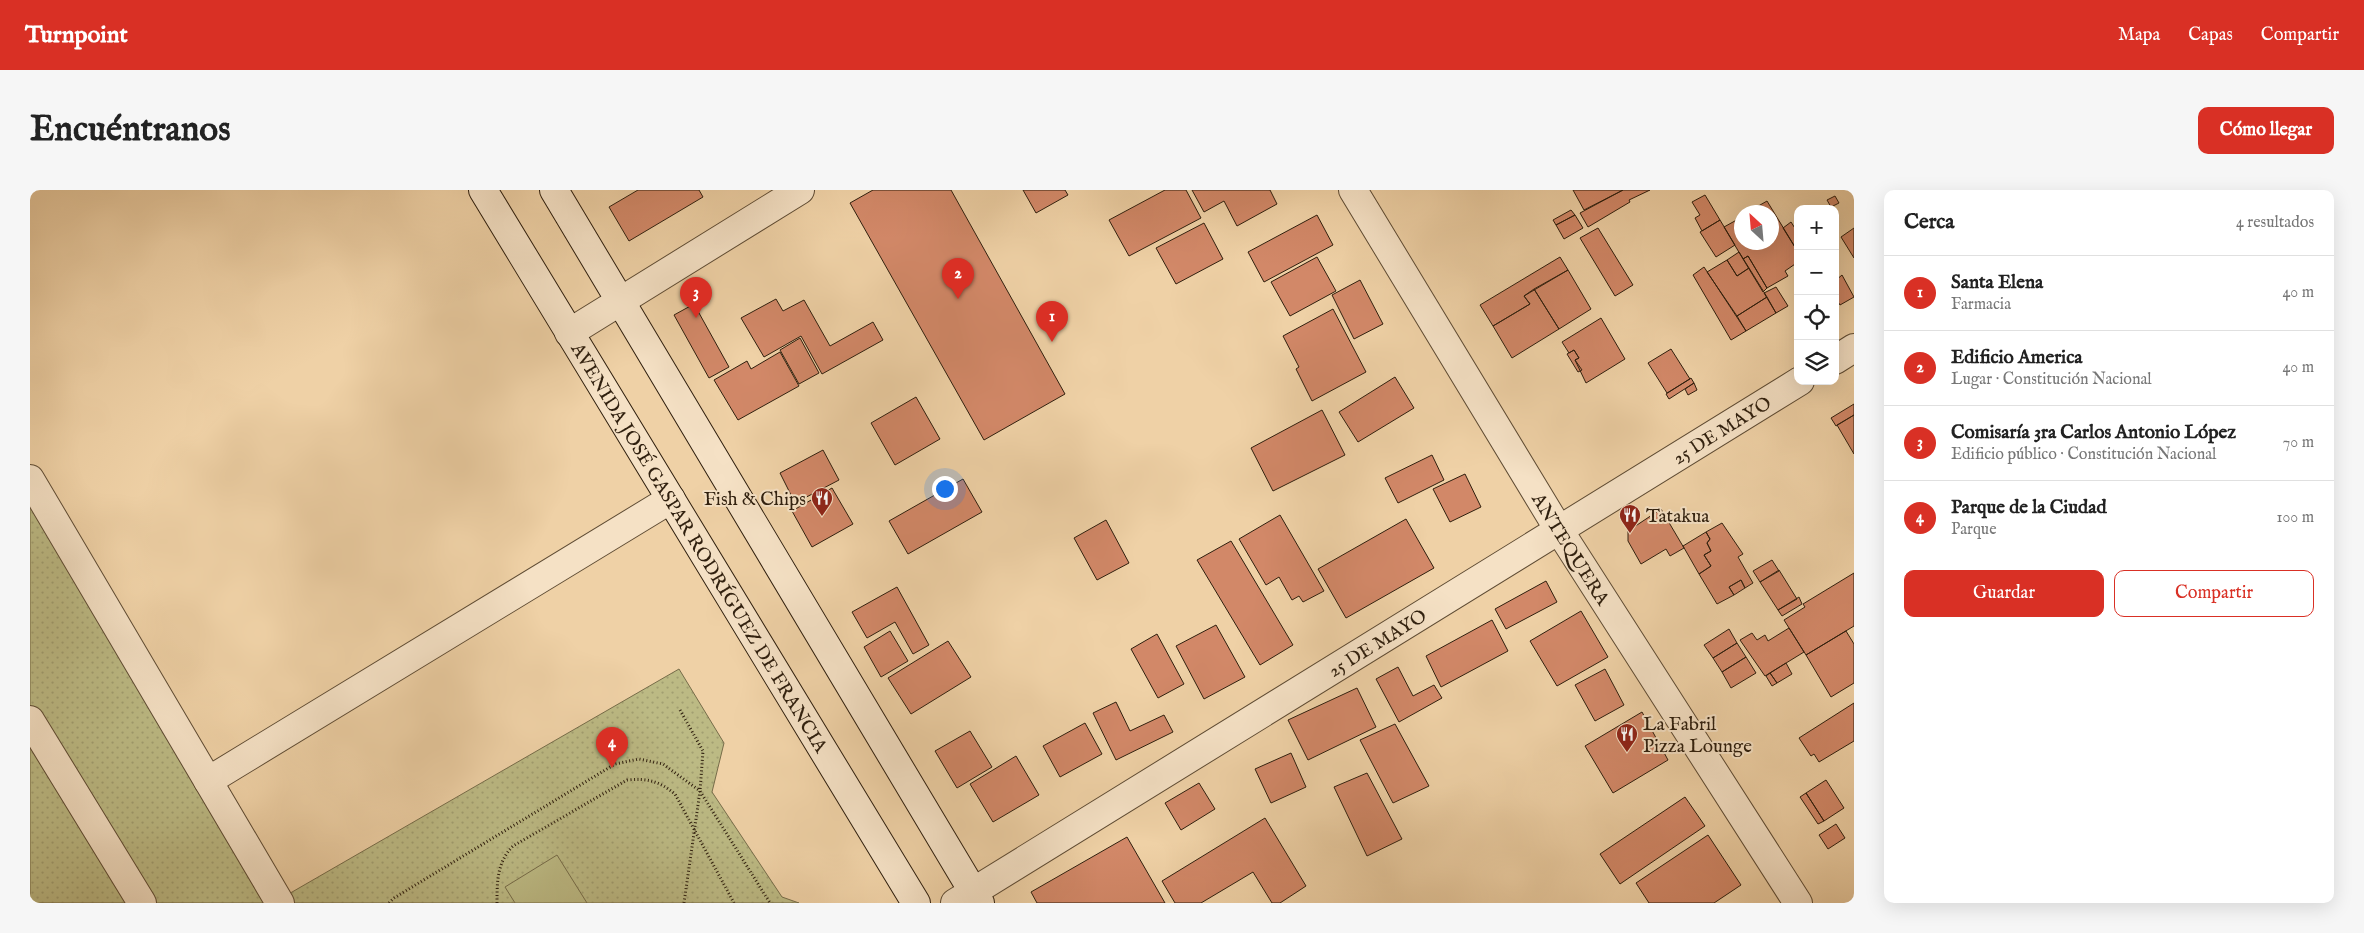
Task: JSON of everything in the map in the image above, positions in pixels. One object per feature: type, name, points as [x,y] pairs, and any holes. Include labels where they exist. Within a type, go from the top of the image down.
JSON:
[{"type":"street","name":"AVENIDA JOSÉ GASPAR RODRÍGUEZ DE FRANCIA","points":[[484,190],[916,903]]},
{"type":"street","points":[[554,190],[621,301],[970,899]]},
{"type":"street","points":[[570,333],[800,190]]},
{"type":"street","name":"ANTEQUERA","points":[[1353,190],[1559,530],[1798,903]]},
{"type":"street","points":[[1839,357],[1854,348]]},
{"type":"street","name":"25 DE MAYO","points":[[970,899],[1794,385]]},
{"type":"street","points":[[30,479],[280,903]]},
{"type":"street","points":[[208,781],[671,499]]},
{"type":"street","points":[[30,720],[142,903]]},
{"type":"path","points":[[680,710],[703,751],[700,791],[684,903]]},
{"type":"path","points":[[389,903],[402,893],[614,764],[639,759],[662,764],[700,791],[770,903]]},
{"type":"path","points":[[497,903],[498,872],[506,854],[513,846],[627,780],[644,779],[662,784],[674,794],[734,903]]},
{"type":"shaded area","points":[[30,487],[265,903],[30,903]]},
{"type":"shaded area","points":[[679,669],[724,743],[712,792],[782,897],[799,903],[273,903]]},
{"type":"shaded area","points":[[557,855],[587,903],[515,903],[505,887]]},
{"type":"building","points":[[638,190],[699,190],[703,197],[629,241],[609,207]]},
{"type":"building","points":[[873,190],[951,190],[1065,394],[984,440],[850,203]]},
{"type":"building","points":[[1023,190],[1065,190],[1068,195],[1036,213]]},
{"type":"building","points":[[1165,190],[1186,190],[1201,218],[1129,256],[1109,220]]},
{"type":"building","points":[[1192,190],[1270,190],[1277,204],[1237,226],[1224,201],[1204,212]]},
{"type":"building","points":[[1573,190],[1623,190],[1584,210]]},
{"type":"building","points":[[1623,190],[1650,190],[1629,200],[1630,202],[1588,227],[1580,213]]},
{"type":"building","points":[[1705,195],[1720,220],[1702,231],[1695,218],[1700,215],[1692,202]]},
{"type":"building","points":[[1835,196],[1839,203],[1830,205],[1827,200]]},
{"type":"building","points":[[1767,201],[1769,205],[1760,205]]},
{"type":"building","points":[[1571,210],[1575,215],[1556,225],[1553,220]]},
{"type":"building","points":[[1317,215],[1333,245],[1264,282],[1248,252]]},
{"type":"building","points":[[1575,215],[1583,228],[1564,239],[1556,225]]},
{"type":"building","points":[[1720,220],[1734,246],[1716,257],[1700,232]]},
{"type":"building","points":[[1734,221],[1734,244],[1724,227]]},
{"type":"building","points":[[1779,221],[1794,245],[1794,265],[1785,271],[1788,276],[1767,288],[1748,256],[1743,259],[1738,250],[1779,250]]},
{"type":"building","points":[[1791,222],[1794,227],[1794,246],[1783,228]]},
{"type":"building","points":[[1204,223],[1223,259],[1176,284],[1156,248]]},
{"type":"building","points":[[1598,228],[1633,285],[1615,296],[1580,238]]},
{"type":"building","points":[[1854,228],[1854,258],[1841,237]]},
{"type":"building","points":[[1739,252],[1749,268],[1737,276],[1727,260]]},
{"type":"building","points":[[1748,256],[1767,288],[1763,292],[1743,259]]},
{"type":"building","points":[[1317,257],[1336,291],[1290,316],[1271,282]]},
{"type":"building","points":[[1560,257],[1568,270],[1524,296],[1530,304],[1493,326],[1480,305]]},
{"type":"building","points":[[1727,260],[1737,276],[1749,268],[1767,297],[1737,316],[1707,272]]},
{"type":"building","points":[[1704,267],[1746,331],[1731,340],[1693,275]]},
{"type":"building","points":[[1568,270],[1591,309],[1559,329],[1534,289]]},
{"type":"building","points":[[1842,275],[1854,297],[1840,305],[1839,303],[1839,278]]},
{"type":"building","points":[[1360,280],[1383,324],[1354,339],[1332,295]]},
{"type":"building","points":[[1776,287],[1788,306],[1776,313],[1764,293]]},
{"type":"building","points":[[1534,289],[1559,329],[1512,358],[1493,326],[1530,304],[1524,296]]},
{"type":"building","points":[[1767,297],[1776,313],[1746,331],[1737,316]]},
{"type":"building","points":[[776,299],[783,311],[804,300],[830,346],[873,322],[883,340],[822,374],[801,336],[764,357],[741,318]]},
{"type":"building","points":[[694,304],[729,367],[709,378],[674,315]]},
{"type":"building","points":[[1333,309],[1366,372],[1312,401],[1296,369],[1299,367],[1283,336]]},
{"type":"building","points":[[1601,318],[1625,359],[1586,383],[1575,360],[1579,358],[1574,350],[1569,353],[1562,342]]},
{"type":"building","points":[[800,338],[819,373],[799,384],[780,350]]},
{"type":"building","points":[[1671,349],[1690,379],[1667,393],[1648,363]]},
{"type":"building","points":[[1574,350],[1579,358],[1575,360],[1582,370],[1578,372],[1567,354]]},
{"type":"building","points":[[780,352],[799,386],[738,420],[714,380],[747,361],[751,369]]},
{"type":"building","points":[[1395,377],[1414,408],[1358,442],[1339,412]]},
{"type":"building","points":[[1691,378],[1694,383],[1669,399],[1666,394]]},
{"type":"building","points":[[1694,383],[1697,390],[1688,395],[1685,389]]},
{"type":"building","points":[[916,397],[940,439],[895,465],[871,423]]},
{"type":"building","points":[[1854,404],[1854,415],[1836,426],[1831,418]]},
{"type":"building","points":[[1322,410],[1345,455],[1273,491],[1251,448]]},
{"type":"building","points":[[1854,415],[1854,454],[1837,425]]},
{"type":"building","points":[[823,450],[839,480],[795,503],[780,473]]},
{"type":"building","points":[[1432,455],[1444,480],[1398,503],[1385,478]]},
{"type":"building","points":[[1465,474],[1481,507],[1450,522],[1433,489]]},
{"type":"building","points":[[963,479],[982,512],[908,554],[889,521]]},
{"type":"building","name":"Fish & Chips","points":[[832,488],[853,524],[812,547],[792,511]]},
{"type":"building","points":[[1661,509],[1684,548],[1670,556],[1666,549],[1641,564],[1628,541],[1628,531]]},
{"type":"building","points":[[1280,515],[1324,591],[1303,602],[1299,596],[1292,600],[1279,577],[1266,585],[1239,539]]},
{"type":"building","points":[[1406,519],[1434,568],[1346,618],[1318,569]]},
{"type":"building","points":[[1106,520],[1129,563],[1097,580],[1074,538]]},
{"type":"building","points":[[1722,523],[1743,554],[1738,557],[1753,583],[1745,588],[1741,580],[1729,587],[1734,595],[1717,604],[1699,574],[1711,566],[1704,555],[1711,551],[1707,543],[1710,539],[1706,532]]},
{"type":"building","points":[[1706,532],[1710,539],[1707,543],[1711,551],[1704,555],[1711,566],[1699,574],[1683,546]]},
{"type":"building","points":[[1231,541],[1293,645],[1260,665],[1197,560]]},
{"type":"building","points":[[1772,560],[1779,571],[1760,582],[1753,571]]},
{"type":"building","points":[[1779,570],[1797,599],[1778,610],[1760,582]]},
{"type":"building","points":[[1854,573],[1854,626],[1806,655],[1784,620],[1805,607],[1803,604]]},
{"type":"building","points":[[1741,580],[1745,588],[1734,595],[1729,587]]},
{"type":"building","points":[[1546,581],[1557,602],[1506,629],[1495,609]]},
{"type":"building","points":[[897,587],[929,645],[913,654],[895,622],[867,638],[852,612]]},
{"type":"building","points":[[1799,597],[1802,604],[1782,616],[1778,610]]},
{"type":"building","points":[[1581,611],[1608,657],[1557,686],[1530,641]]},
{"type":"building","points":[[1492,620],[1508,651],[1441,687],[1426,656]]},
{"type":"building","points":[[1216,625],[1245,677],[1204,699],[1176,646]]},
{"type":"building","points":[[1789,628],[1804,652],[1765,676],[1740,640],[1752,633],[1757,640],[1765,635],[1768,641]]},
{"type":"building","points":[[1729,629],[1737,643],[1713,658],[1704,645]]},
{"type":"building","points":[[890,631],[908,661],[881,677],[864,647]]},
{"type":"building","points":[[1846,631],[1854,644],[1854,683],[1831,697],[1806,655]]},
{"type":"building","points":[[1157,634],[1184,684],[1158,698],[1131,649]]},
{"type":"building","points":[[948,641],[971,677],[911,714],[888,678]]},
{"type":"building","points":[[1737,643],[1746,657],[1722,672],[1713,658]]},
{"type":"building","points":[[1746,657],[1756,673],[1731,688],[1722,672]]},
{"type":"building","points":[[1786,663],[1792,674],[1777,683],[1770,673]]},
{"type":"building","points":[[1398,667],[1413,696],[1434,685],[1442,698],[1399,722],[1376,679]]},
{"type":"building","points":[[1605,669],[1624,705],[1595,721],[1575,685]]},
{"type":"building","points":[[1770,673],[1777,683],[1772,686],[1766,676]]},
{"type":"building","points":[[1357,688],[1376,727],[1308,760],[1288,720]]},
{"type":"building","points":[[1116,702],[1130,731],[1164,715],[1173,732],[1116,760],[1093,713]]},
{"type":"building","points":[[1854,703],[1854,741],[1819,762],[1814,754],[1811,756],[1799,738]]},
{"type":"building","name":"La Fabril Pizza Lounge","points":[[1642,712],[1668,760],[1613,793],[1585,746]]},
{"type":"building","points":[[1085,723],[1102,754],[1060,777],[1043,746]]},
{"type":"building","points":[[1395,724],[1429,786],[1393,803],[1360,740]]},
{"type":"building","points":[[970,731],[992,767],[957,788],[935,751]]},
{"type":"building","points":[[1291,753],[1306,787],[1271,803],[1255,769]]},
{"type":"building","points":[[1016,756],[1039,795],[993,822],[970,784]]},
{"type":"building","points":[[1367,773],[1402,839],[1367,856],[1334,787]]},
{"type":"building","points":[[1826,780],[1844,808],[1824,821],[1806,793]]},
{"type":"building","points":[[1199,783],[1215,809],[1181,830],[1165,803]]},
{"type":"building","points":[[1806,793],[1824,821],[1818,824],[1800,797]]},
{"type":"building","points":[[1685,797],[1705,826],[1620,884],[1600,854]]},
{"type":"building","points":[[1265,818],[1306,886],[1280,903],[1272,903],[1253,872],[1201,903],[1175,903],[1162,881]]},
{"type":"building","points":[[1836,824],[1845,838],[1828,849],[1819,835]]},
{"type":"building","points":[[1708,835],[1741,885],[1714,903],[1649,903],[1636,883]]},
{"type":"building","points":[[1127,837],[1165,903],[1037,903],[1031,892]]},
{"type":"place","name":"Edificio America","points":[[958,299]]},
{"type":"place","name":"Comisaría 3ra Carlos Antonio López","points":[[696,318]]},
{"type":"place","name":"Santa Elena","points":[[1052,342]]},
{"type":"place","name":"Fish & Chips","points":[[822,517]]},
{"type":"place","name":"Tatakua","points":[[1630,534]]},
{"type":"place","name":"La Fabril Pizza Lounge","points":[[1627,753]]},
{"type":"place","name":"Parque de la Ciudad","points":[[612,768]]}]
